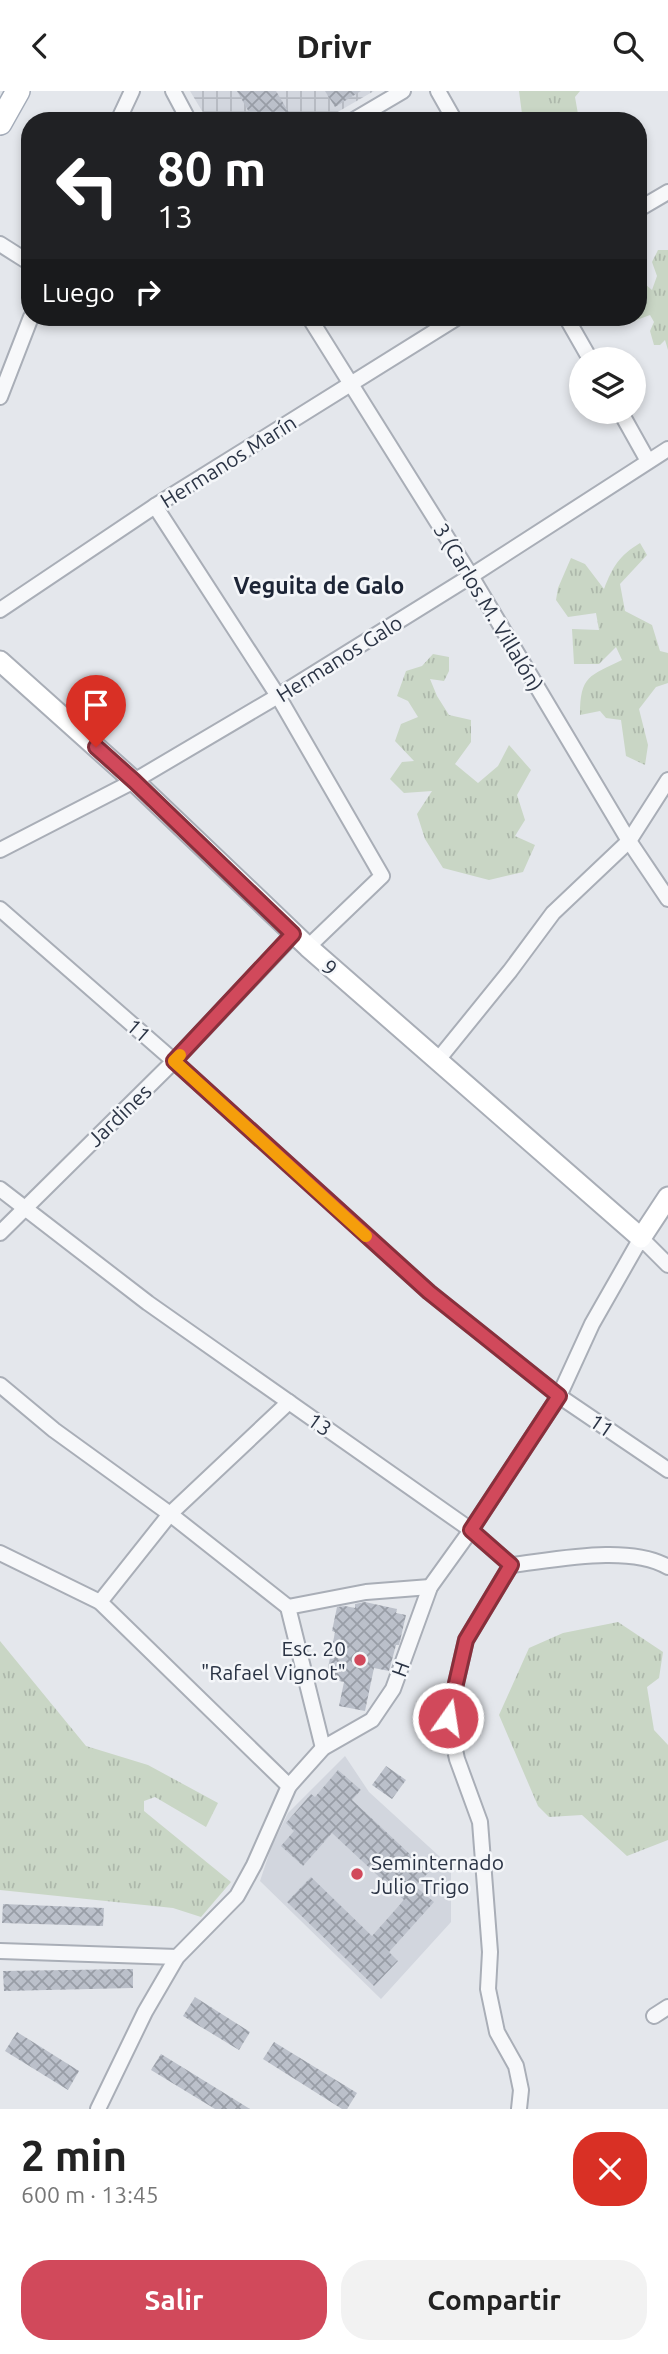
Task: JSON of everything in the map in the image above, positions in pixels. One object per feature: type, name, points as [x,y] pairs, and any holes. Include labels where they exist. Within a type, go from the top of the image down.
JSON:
[{"type":"main road","points":[[0,123],[18,91]]},
{"type":"street","points":[[122,112],[132,91]]},
{"type":"street","points":[[173,91],[184,112]]},
{"type":"street","points":[[367,112],[403,91]]},
{"type":"street","points":[[438,91],[450,112]]},
{"type":"street","points":[[647,204],[668,192]]},
{"type":"street","points":[[0,244],[21,257]]},
{"type":"street","points":[[0,397],[28,326]]},
{"type":"street","name":"3 (Carlos M. Villalón)","points":[[315,326],[471,576],[629,841],[668,899]]},
{"type":"street","name":"Hermanos Marín","points":[[0,610],[155,506],[444,326]]},
{"type":"street","points":[[571,326],[583,347]]},
{"type":"street","points":[[627,424],[648,461]]},
{"type":"street","name":"Hermanos Galo","points":[[0,850],[134,781],[278,696],[668,449]]},
{"type":"street","points":[[155,506],[278,696]]},
{"type":"street","name":"9","points":[[0,661],[134,781],[301,941],[641,1238],[668,1265]]},
{"type":"street","name":"Jardines","points":[[0,1233],[174,1061],[301,941],[382,876],[278,696]]},
{"type":"street","points":[[437,1061],[554,913],[629,841],[668,780]]},
{"type":"street","name":"11","points":[[0,909],[174,1061],[429,1292],[559,1396],[668,1470]]},
{"type":"street","name":"13","points":[[0,1189],[148,1303],[471,1530],[511,1565]]},
{"type":"street","name":"H","points":[[98,2109],[145,2012],[177,1957],[237,1896],[254,1865],[272,1819],[289,1786],[323,1748],[372,1720],[393,1689],[430,1587],[559,1396],[592,1324],[641,1238],[668,1197]]},
{"type":"street","points":[[0,1385],[54,1430],[170,1514],[288,1608],[323,1748]]},
{"type":"street","points":[[100,1602],[170,1514],[289,1402]]},
{"type":"street","points":[[0,1553],[100,1602],[289,1786]]},
{"type":"street","points":[[519,2109],[521,2090],[516,2066],[497,2032],[488,1989],[490,1952],[480,1822],[457,1759],[448,1718],[466,1640],[511,1565],[618,1555],[659,1561],[668,1567]]},
{"type":"street","points":[[288,1608],[366,1592],[430,1587]]},
{"type":"street","points":[[0,1951],[177,1957]]},
{"type":"street","points":[[654,2016],[668,2007]]},
{"type":"shaded area","points":[[190,91],[374,91],[338,112],[203,112]]},
{"type":"shaded area","name":"Seminternado Julio Trigo","points":[[345,1756],[369,1792],[451,1867],[451,1922],[381,1999],[260,1881],[271,1848],[288,1813]]},
{"type":"green space","points":[[519,91],[580,91],[575,97],[578,112],[522,112]]},
{"type":"green space","points":[[658,250],[668,250],[668,350],[665,340],[660,345],[654,345],[650,331],[654,322],[650,315],[647,316],[647,286],[652,290],[657,276],[652,262]]},
{"type":"green space","points":[[640,543],[647,555],[620,584],[625,611],[652,625],[660,651],[668,653],[668,683],[656,687],[639,709],[648,745],[645,765],[626,756],[621,720],[606,718],[600,711],[580,715],[585,684],[595,674],[622,660],[616,647],[599,664],[574,664],[572,629],[599,630],[596,613],[568,617],[556,600],[558,588],[571,558],[585,564],[604,589],[618,562]]},
{"type":"green space","points":[[433,654],[449,657],[449,671],[444,681],[430,679],[437,696],[449,715],[471,720],[471,742],[455,764],[478,783],[498,766],[509,745],[531,770],[517,795],[525,820],[515,836],[535,845],[523,872],[489,880],[443,868],[425,839],[417,814],[432,791],[404,793],[390,779],[402,762],[414,761],[395,741],[401,724],[418,717],[408,701],[397,696],[406,671],[422,666]]},
{"type":"green space","points":[[618,1622],[663,1652],[659,1678],[647,1687],[654,1730],[668,1745],[668,1840],[627,1856],[582,1815],[549,1817],[538,1806],[499,1715],[529,1648],[563,1633]]},
{"type":"green space","points":[[0,1641],[86,1746],[148,1765],[218,1803],[206,1827],[155,1797],[144,1801],[144,1811],[231,1882],[201,1917],[173,1908],[0,1890]]},
{"type":"building","points":[[237,91],[276,91],[289,112],[249,112]]},
{"type":"building","points":[[325,91],[361,91],[335,107]]},
{"type":"building","points":[[365,1602],[397,1609],[396,1613],[406,1615],[389,1671],[374,1668],[365,1711],[339,1706],[344,1682],[326,1678],[337,1607],[355,1608],[355,1604]]},
{"type":"building","points":[[386,1766],[406,1780],[392,1799],[372,1785]]},
{"type":"building","points":[[338,1770],[361,1790],[352,1800],[429,1872],[415,1886],[434,1902],[389,1952],[398,1961],[374,1986],[287,1902],[311,1877],[372,1936],[404,1900],[332,1833],[303,1866],[281,1846],[294,1831],[286,1823],[311,1794],[315,1797]]},
{"type":"building","points":[[3,1904],[104,1908],[103,1926],[2,1923]]},
{"type":"building","points":[[133,1969],[133,1988],[4,1991],[3,1971]]},
{"type":"building","points":[[195,1997],[250,2032],[239,2050],[183,2016]]},
{"type":"building","points":[[17,2032],[79,2071],[68,2090],[5,2051]]},
{"type":"building","points":[[274,2042],[357,2093],[347,2109],[342,2109],[263,2059]]},
{"type":"building","points":[[161,2054],[250,2109],[215,2109],[151,2070]]},
{"type":"slow traffic","points":[[180,1055],[174,1061],[366,1236]]},
{"type":"place","name":"Esc. 20 \"Rafael Vignot\"","points":[[360,1660]]},
{"type":"place","name":"Seminternado Julio Trigo","points":[[357,1874]]},
{"type":"district","name":"Veguita de Galo","points":[[319,585]]},
{"type":"route","points":[[96,747],[293,934],[174,1061],[429,1292],[559,1396],[471,1530],[511,1565],[466,1640],[448,1718]]}]
